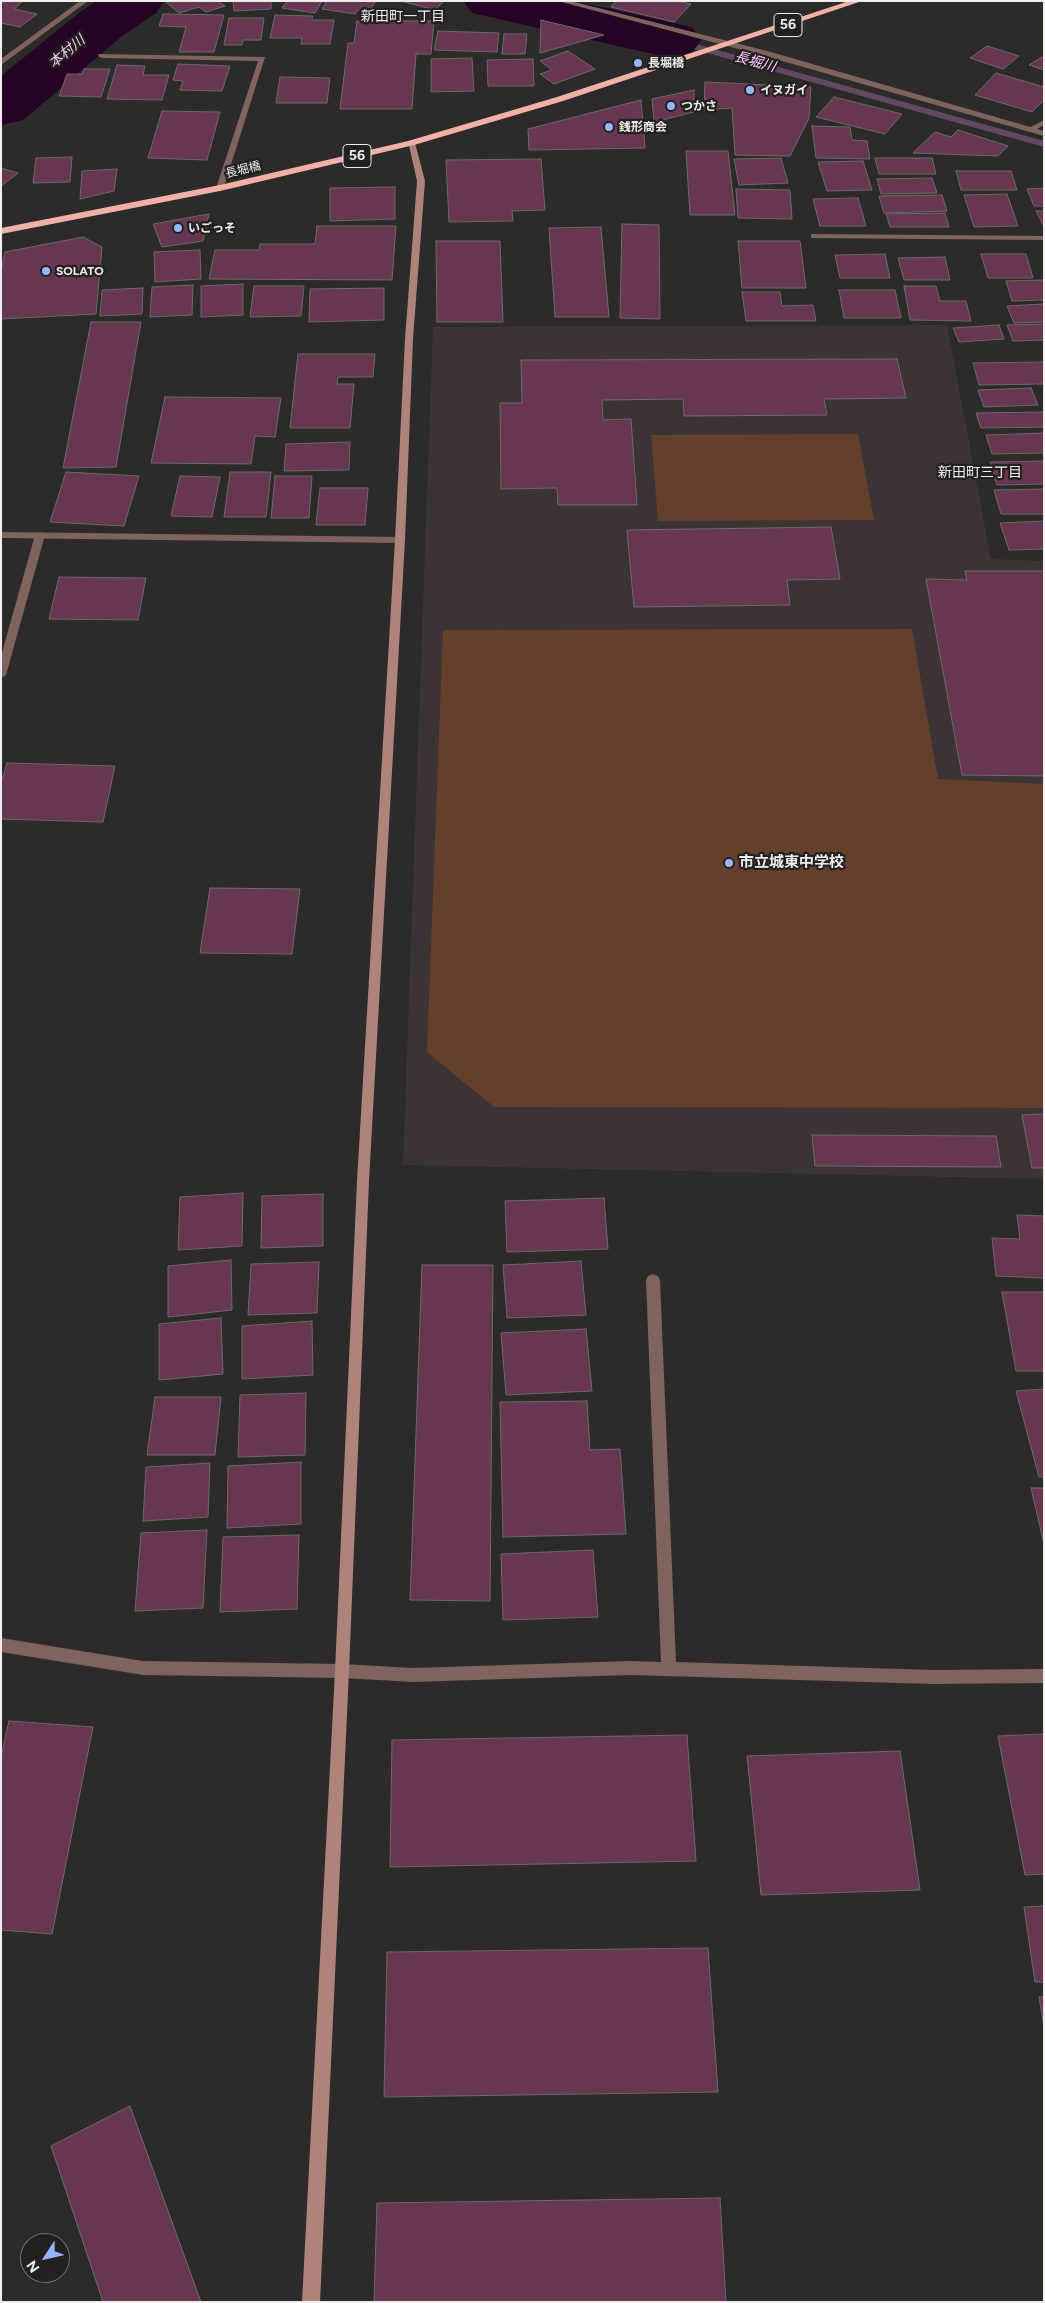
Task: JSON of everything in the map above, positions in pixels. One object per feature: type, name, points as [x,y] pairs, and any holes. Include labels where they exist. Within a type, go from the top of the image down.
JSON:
[{"type":"highway","name":"長堀橋","points":[[1,231],[220,188],[411,143],[560,99],[718,49],[858,1]]},
{"type":"street","points":[[1,63],[85,1]]},
{"type":"street","points":[[561,1],[729,45],[1044,134]]},
{"type":"street","points":[[102,56],[262,60],[220,188]]},
{"type":"street","points":[[1029,130],[1044,122]]},
{"type":"street","points":[[311,2302],[342,1671],[363,1182],[400,540],[409,339],[421,181],[411,143]]},
{"type":"street","points":[[814,236],[1044,238]]},
{"type":"street","points":[[1,535],[400,540]]},
{"type":"street","points":[[1,675],[40,535]]},
{"type":"street","points":[[653,1280],[669,1669]]},
{"type":"street","points":[[1,1645],[143,1668],[342,1671],[413,1675],[630,1668],[933,1677],[1044,1676]]},
{"type":"shaded area","name":"市立城東中学校","points":[[947,325],[991,559],[1044,561],[1044,1179],[403,1165],[433,327]]},
{"type":"shaded area","points":[[858,434],[874,520],[658,521],[651,435]]},
{"type":"shaded area","points":[[912,629],[938,779],[1044,784],[1044,1108],[494,1107],[427,1052],[443,630]]},
{"type":"building","points":[[1,1],[23,1],[14,9],[37,14],[20,27],[1,23]]},
{"type":"building","points":[[218,1],[225,6],[206,12],[199,7],[179,13],[166,2]]},
{"type":"building","points":[[233,1],[271,1],[271,9],[234,11]]},
{"type":"building","points":[[287,1],[322,1],[315,13],[282,8]]},
{"type":"building","points":[[327,1],[376,1],[369,11],[358,10],[355,14],[322,9]]},
{"type":"building","points":[[401,1],[444,1],[435,10]]},
{"type":"building","points":[[616,1],[678,1],[691,4],[674,22],[611,7]]},
{"type":"building","points":[[163,14],[224,15],[214,52],[179,52],[186,27],[159,26]]},
{"type":"building","points":[[275,15],[313,16],[312,20],[334,20],[330,44],[301,44],[302,38],[270,38]]},
{"type":"building","points":[[229,18],[264,18],[261,40],[243,40],[242,45],[224,45]]},
{"type":"building","points":[[541,20],[604,35],[540,53]]},
{"type":"building","points":[[357,21],[434,21],[431,54],[416,54],[412,109],[340,109],[348,43],[354,43]]},
{"type":"building","points":[[438,31],[499,33],[497,52],[434,50]]},
{"type":"building","points":[[504,34],[527,34],[525,54],[502,54]]},
{"type":"building","points":[[987,46],[1019,56],[1003,69],[970,58]]},
{"type":"building","points":[[568,51],[595,69],[554,84],[540,74],[552,70],[540,61]]},
{"type":"building","points":[[1044,56],[1044,70],[1029,65]]},
{"type":"building","points":[[472,58],[474,91],[431,92],[431,59]]},
{"type":"building","points":[[533,59],[534,86],[488,86],[487,60]]},
{"type":"building","points":[[178,64],[230,66],[222,91],[180,90],[183,81],[173,80]]},
{"type":"building","points":[[117,65],[145,66],[143,75],[169,75],[162,100],[107,99]]},
{"type":"building","points":[[84,69],[110,69],[101,97],[59,96],[67,74],[82,74]]},
{"type":"building","points":[[996,73],[1044,87],[1044,100],[1032,112],[975,95]]},
{"type":"building","points":[[280,77],[330,78],[327,103],[276,103]]},
{"type":"building","points":[[705,82],[811,87],[809,118],[790,156],[735,155],[732,108],[704,110]]},
{"type":"building","points":[[694,90],[694,112],[654,122],[652,99]]},
{"type":"building","points":[[834,97],[902,114],[885,134],[816,117]]},
{"type":"building","points":[[641,100],[645,148],[529,150],[528,129]]},
{"type":"building","points":[[162,111],[220,112],[207,160],[148,158]]},
{"type":"building","points":[[812,126],[850,127],[852,140],[867,141],[870,159],[816,158]]},
{"type":"building","points":[[958,130],[1008,146],[998,156],[913,153],[935,132],[951,137]]},
{"type":"building","points":[[686,151],[728,151],[735,215],[690,215]]},
{"type":"building","points":[[72,157],[70,182],[33,183],[36,158]]},
{"type":"building","points":[[781,158],[788,183],[739,185],[734,159]]},
{"type":"building","points":[[875,158],[932,158],[936,174],[879,174]]},
{"type":"building","points":[[541,159],[545,210],[512,211],[513,221],[449,222],[446,160]]},
{"type":"building","points":[[863,161],[872,190],[827,191],[818,162]]},
{"type":"building","points":[[1,168],[18,173],[1,186]]},
{"type":"building","points":[[117,169],[114,191],[80,199],[82,171]]},
{"type":"building","points":[[956,171],[1011,171],[1017,190],[961,190]]},
{"type":"building","points":[[932,178],[937,193],[881,194],[877,179]]},
{"type":"building","points":[[395,187],[395,219],[330,221],[330,188]]},
{"type":"building","points":[[1044,188],[1044,206],[1034,206],[1027,189]]},
{"type":"building","points":[[736,189],[790,190],[792,219],[738,218]]},
{"type":"building","points":[[1007,194],[1018,226],[974,227],[964,195]]},
{"type":"building","points":[[942,195],[947,211],[884,213],[879,196]]},
{"type":"building","points":[[858,198],[866,226],[820,226],[813,199]]},
{"type":"building","points":[[1036,211],[1044,211],[1044,227]]},
{"type":"building","points":[[945,213],[949,227],[890,227],[886,214]]},
{"type":"building","points":[[209,214],[203,241],[162,247],[153,224]]},
{"type":"building","points":[[622,224],[659,225],[660,319],[620,318]]},
{"type":"building","points":[[317,226],[396,226],[392,280],[209,279],[215,250],[259,250],[260,244],[315,244]]},
{"type":"building","points":[[601,227],[609,317],[555,317],[549,228]]},
{"type":"building","points":[[83,237],[102,247],[96,314],[1,319],[1,272],[5,252]]},
{"type":"building","points":[[436,241],[500,241],[503,322],[437,322]]},
{"type":"building","points":[[738,241],[800,241],[806,288],[742,288]]},
{"type":"building","points":[[200,250],[201,279],[155,282],[154,252]]},
{"type":"building","points":[[885,254],[890,278],[840,278],[835,255]]},
{"type":"building","points":[[981,254],[1026,254],[1033,278],[988,278]]},
{"type":"building","points":[[945,257],[950,280],[904,280],[898,258]]},
{"type":"building","points":[[1044,280],[1044,300],[1012,301],[1006,281]]},
{"type":"building","points":[[243,284],[243,315],[201,317],[201,286]]},
{"type":"building","points":[[193,285],[192,315],[150,317],[152,287]]},
{"type":"building","points":[[254,286],[304,286],[301,316],[250,317]]},
{"type":"building","points":[[904,286],[936,286],[940,301],[966,301],[971,321],[910,320]]},
{"type":"building","points":[[143,288],[142,314],[100,316],[102,290]]},
{"type":"building","points":[[384,288],[384,320],[309,322],[310,289]]},
{"type":"building","points":[[839,290],[895,290],[901,318],[844,318]]},
{"type":"building","points":[[742,292],[780,292],[782,306],[813,305],[816,321],[746,321]]},
{"type":"building","points":[[1044,304],[1044,322],[1014,323],[1007,306]]},
{"type":"building","points":[[91,322],[141,322],[116,467],[63,468]]},
{"type":"building","points":[[1044,324],[1044,340],[1013,341],[1007,325]]},
{"type":"building","points":[[999,325],[1004,339],[959,342],[953,328]]},
{"type":"building","points":[[298,354],[375,354],[373,377],[338,377],[337,384],[354,384],[350,428],[290,428]]},
{"type":"building","points":[[897,359],[906,398],[824,399],[827,415],[684,416],[683,399],[602,400],[603,420],[631,419],[637,505],[558,505],[557,488],[501,489],[500,403],[522,403],[521,360]]},
{"type":"building","points":[[1044,362],[1044,384],[979,385],[973,363]]},
{"type":"building","points":[[1031,388],[1038,405],[984,407],[978,390]]},
{"type":"building","points":[[165,397],[281,398],[275,437],[255,436],[251,464],[151,463]]},
{"type":"building","points":[[1044,412],[1044,427],[981,428],[976,413]]},
{"type":"building","points":[[1044,433],[1044,453],[992,454],[986,435]]},
{"type":"building","points":[[350,442],[349,470],[284,471],[286,444]]},
{"type":"building","points":[[1044,461],[1044,484],[997,485],[990,462]]},
{"type":"building","points":[[66,472],[139,476],[124,526],[50,522]]},
{"type":"building","points":[[230,472],[271,472],[266,517],[224,517]]},
{"type":"building","points":[[180,476],[220,477],[212,517],[171,516]]},
{"type":"building","points":[[275,476],[312,476],[309,518],[271,518]]},
{"type":"building","points":[[320,488],[368,488],[365,525],[316,525]]},
{"type":"building","points":[[1044,489],[1044,514],[1001,514],[994,490]]},
{"type":"building","points":[[1044,521],[1044,549],[1009,550],[1000,523]]},
{"type":"building","points":[[831,527],[840,579],[787,580],[790,605],[634,607],[627,530]]},
{"type":"building","points":[[965,571],[1044,571],[1044,776],[962,775],[926,579],[967,580]]},
{"type":"building","points":[[59,577],[146,578],[138,620],[49,619]]},
{"type":"building","points":[[7,763],[115,766],[103,822],[1,819],[1,783]]},
{"type":"building","points":[[210,888],[300,889],[292,954],[200,953]]},
{"type":"building","points":[[1044,1114],[1044,1168],[1032,1168],[1022,1115]]},
{"type":"building","points":[[812,1135],[996,1136],[1001,1167],[815,1166]]},
{"type":"building","points":[[243,1193],[242,1246],[178,1250],[180,1197]]},
{"type":"building","points":[[323,1194],[323,1246],[261,1248],[262,1196]]},
{"type":"building","points":[[604,1198],[608,1249],[507,1252],[505,1201]]},
{"type":"building","points":[[1017,1215],[1044,1216],[1044,1278],[996,1276],[992,1238],[1020,1239]]},
{"type":"building","points":[[231,1260],[232,1310],[168,1317],[168,1266]]},
{"type":"building","points":[[581,1261],[586,1315],[507,1318],[503,1265]]},
{"type":"building","points":[[319,1262],[317,1313],[248,1315],[251,1264]]},
{"type":"building","points":[[422,1265],[493,1265],[490,1601],[410,1600]]},
{"type":"building","points":[[1002,1292],[1044,1292],[1044,1371],[1016,1371]]},
{"type":"building","points":[[221,1318],[223,1374],[159,1380],[159,1324]]},
{"type":"building","points":[[312,1321],[313,1375],[242,1379],[242,1326]]},
{"type":"building","points":[[586,1329],[592,1391],[506,1395],[501,1333]]},
{"type":"building","points":[[1044,1389],[1044,1477],[1039,1477],[1016,1391]]},
{"type":"building","points":[[306,1393],[305,1455],[238,1457],[240,1395]]},
{"type":"building","points":[[155,1397],[221,1397],[215,1455],[147,1455]]},
{"type":"building","points":[[587,1401],[590,1450],[620,1449],[626,1534],[503,1537],[500,1402]]},
{"type":"building","points":[[301,1462],[301,1524],[227,1528],[228,1466]]},
{"type":"building","points":[[210,1463],[208,1517],[143,1521],[146,1467]]},
{"type":"building","points":[[1031,1488],[1044,1488],[1044,1544]]},
{"type":"building","points":[[207,1530],[203,1608],[135,1611],[141,1533]]},
{"type":"building","points":[[299,1535],[297,1609],[220,1612],[223,1537]]},
{"type":"building","points":[[593,1550],[598,1617],[503,1620],[501,1554]]},
{"type":"building","points":[[9,1721],[93,1727],[52,1934],[1,1930],[1,1757]]},
{"type":"building","points":[[1044,1734],[1044,1874],[1025,1875],[998,1736]]},
{"type":"building","points":[[687,1735],[696,1861],[390,1867],[392,1740]]},
{"type":"building","points":[[900,1751],[920,1890],[761,1895],[747,1756]]},
{"type":"building","points":[[1044,1906],[1044,1982],[1035,1982],[1024,1907]]},
{"type":"building","points":[[708,1948],[718,2092],[384,2097],[387,1952]]},
{"type":"building","points":[[1039,1997],[1044,1997],[1044,2027]]},
{"type":"building","points":[[130,2106],[201,2302],[103,2302],[51,2146]]},
{"type":"building","points":[[720,2198],[726,2302],[374,2302],[377,2203]]},
{"type":"waterway","name":"本村川","points":[[1,107],[100,25],[136,1]]},
{"type":"waterway","name":"長堀川","points":[[492,1],[671,40]]},
{"type":"waterway","name":"長堀川","points":[[671,40],[1044,144]]},
{"type":"place","name":"長堀橋","points":[[638,63]]},
{"type":"place","name":"イヌガイ","points":[[750,90]]},
{"type":"place","name":"つかさ","points":[[671,106]]},
{"type":"place","name":"銭形商会","points":[[609,127]]},
{"type":"place","name":"いごっそ","points":[[178,228]]},
{"type":"place","name":"SOLATO","points":[[46,271]]},
{"type":"place","name":"市立城東中学校","points":[[729,863]]},
{"type":"district","name":"新田町一丁目","points":[[403,17]]},
{"type":"district","name":"新田町三丁目","points":[[980,473]]}]
